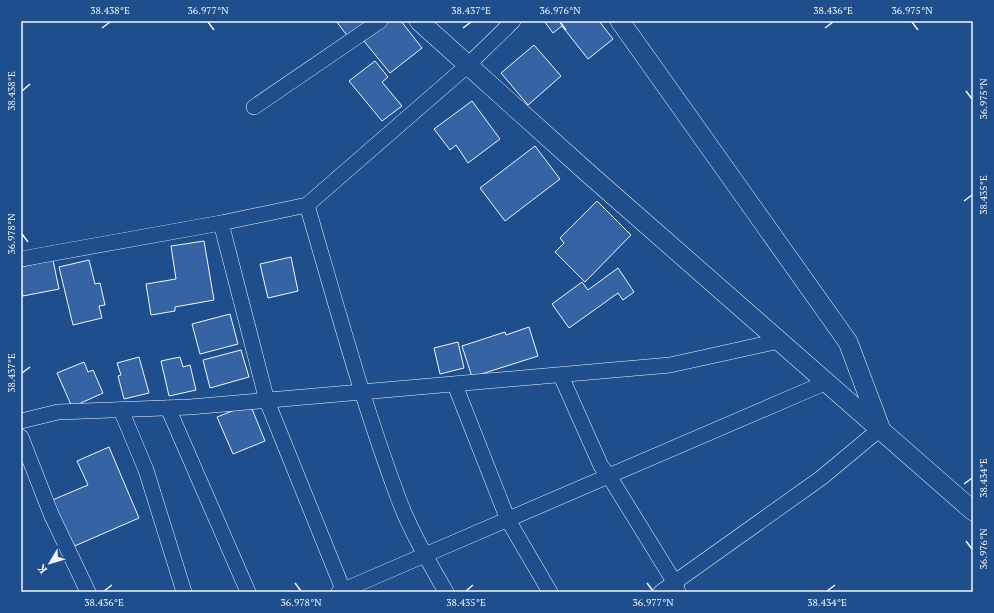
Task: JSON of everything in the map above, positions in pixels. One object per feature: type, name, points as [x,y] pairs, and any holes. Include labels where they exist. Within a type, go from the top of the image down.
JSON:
[{"type":"street","points":[[254,107],[380,21]]},
{"type":"street","points":[[419,21],[588,174],[973,511]]},
{"type":"street","points":[[21,259],[222,223],[307,205],[468,65],[512,21]]},
{"type":"street","points":[[620,21],[848,342],[880,429]]},
{"type":"street","points":[[307,205],[363,393],[400,501],[425,555],[446,592]]},
{"type":"street","points":[[222,223],[267,401],[342,591],[827,382]]},
{"type":"street","points":[[21,421],[58,412],[168,408],[267,401],[670,366],[780,341]]},
{"type":"street","points":[[561,376],[601,466],[609,476],[677,588]]},
{"type":"street","points":[[455,385],[508,520],[550,592]]},
{"type":"street","points":[[168,408],[248,592]]},
{"type":"street","points":[[121,410],[146,470],[184,592]]},
{"type":"street","points":[[661,592],[677,588],[822,478],[880,429]]},
{"type":"street","points":[[21,437],[51,514],[88,592]]},
{"type":"building","points":[[336,21],[371,21],[349,38]]},
{"type":"building","points":[[389,21],[401,21],[422,48],[390,73],[364,41]]},
{"type":"building","points":[[544,21],[599,21],[613,39],[588,59],[562,26],[553,33]]},
{"type":"building","points":[[534,45],[561,76],[528,105],[501,73]]},
{"type":"building","points":[[375,61],[388,77],[382,82],[402,106],[382,121],[349,81]]},
{"type":"building","points":[[472,101],[500,139],[468,163],[456,145],[450,150],[434,129]]},
{"type":"building","points":[[535,146],[560,179],[505,221],[480,188]]},
{"type":"building","points":[[597,201],[631,235],[585,282],[555,252],[564,243],[560,238]]},
{"type":"building","points":[[204,241],[214,300],[175,307],[175,311],[151,315],[146,284],[176,279],[171,246]]},
{"type":"building","points":[[291,257],[298,291],[268,298],[260,264]]},
{"type":"building","points":[[53,260],[59,289],[23,296],[21,287],[21,267]]},
{"type":"building","points":[[89,260],[95,284],[100,283],[105,305],[99,306],[102,318],[73,325],[59,267]]},
{"type":"building","points":[[618,268],[634,292],[623,300],[618,293],[569,328],[552,304],[582,282],[588,290]]},
{"type":"building","points":[[230,314],[238,344],[200,354],[192,324]]},
{"type":"building","points":[[529,327],[538,356],[472,377],[462,346],[505,332],[506,335]]},
{"type":"building","points":[[458,342],[464,368],[440,374],[434,348]]},
{"type":"building","points":[[241,350],[249,377],[210,388],[203,360]]},
{"type":"building","points":[[139,357],[149,393],[124,399],[118,376],[121,375],[117,363]]},
{"type":"building","points":[[180,357],[183,367],[190,365],[196,390],[169,396],[161,361]]},
{"type":"building","points":[[84,362],[88,372],[93,370],[103,393],[72,407],[57,373]]},
{"type":"building","points":[[250,404],[265,441],[233,454],[217,417]]},
{"type":"building","points":[[109,447],[139,518],[70,548],[50,501],[88,485],[77,461]]}]
